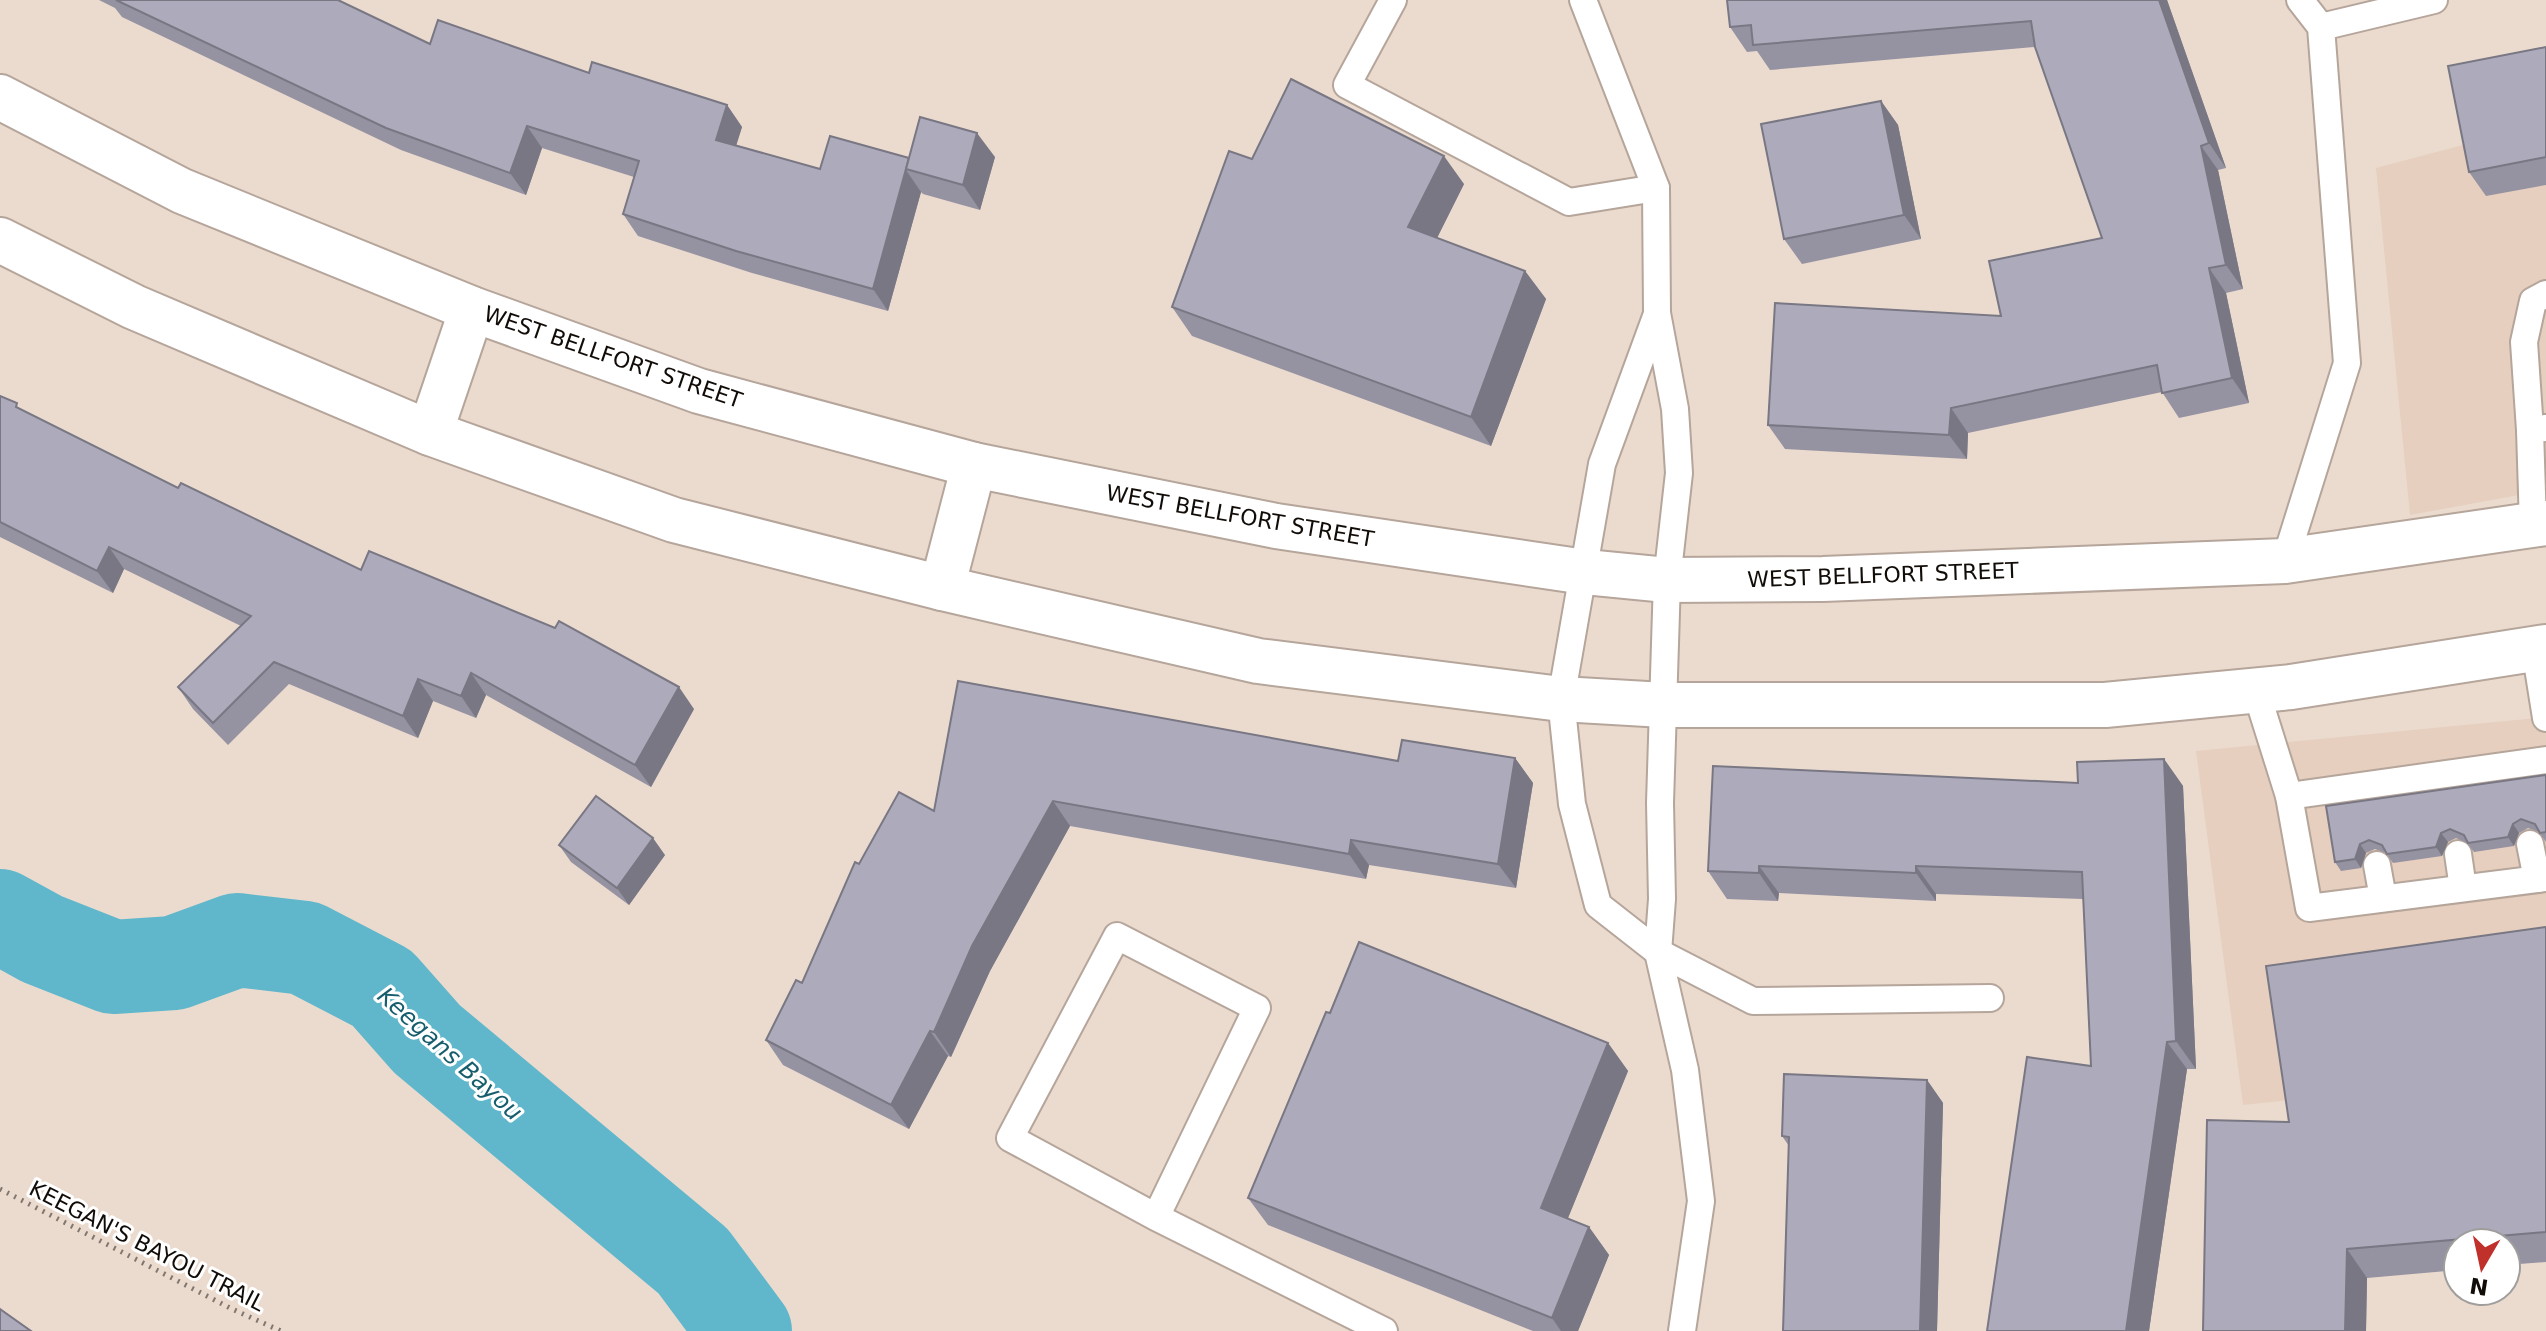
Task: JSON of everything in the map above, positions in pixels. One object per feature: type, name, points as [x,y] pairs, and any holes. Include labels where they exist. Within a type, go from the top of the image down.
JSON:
[{"type":"main road","name":"WEST BELLFORT STREET","points":[[0,97],[182,191],[472,309],[699,391],[974,465],[1276,526],[1585,572],[1667,580],[1823,579],[2285,561],[2539,524]]},
{"type":"main road","points":[[0,240],[134,307],[430,433],[674,520],[942,588],[1258,661],[1561,699],[1664,705],[2105,705],[2256,691],[2540,648]]},
{"type":"main road","points":[[430,433],[472,309]]},
{"type":"main road","points":[[942,588],[974,465]]},
{"type":"lane","points":[[1393,0],[1347,85],[1569,202],[1656,188]]},
{"type":"lane","points":[[1583,0],[1656,188],[1657,313],[1675,409],[1679,473],[1667,580],[1660,803],[1662,899],[1658,952],[1685,1070],[1701,1201],[1682,1331]]},
{"type":"lane","points":[[2285,561],[2347,363],[2321,27],[2300,0]]},
{"type":"lane","points":[[2321,27],[2434,0]]},
{"type":"lane","points":[[2539,524],[2538,429],[2524,342],[2533,301],[2546,294]]},
{"type":"lane","points":[[1657,313],[1602,464],[1561,699],[1572,804],[1598,905],[1658,952],[1753,1001],[1990,998]]},
{"type":"lane","points":[[2540,648],[2546,718]]},
{"type":"lane","points":[[2256,691],[2289,796],[2309,908],[2542,878],[2530,844]]},
{"type":"lane","points":[[2289,796],[2368,797],[2520,776],[2546,760]]},
{"type":"lane","points":[[2458,854],[2463,888]]},
{"type":"lane","points":[[2377,865],[2383,898]]},
{"type":"lane","points":[[1156,1217],[1257,1008],[1117,936],[1010,1138],[1156,1217],[1384,1331]]},
{"type":"path","name":"KEEGAN'S BAYOU TRAIL","points":[[0,1189],[232,1309],[281,1331]]},
{"type":"shaded area","points":[[2546,123],[2546,490],[2410,515],[2376,168]]},
{"type":"shaded area","points":[[2546,717],[2546,1073],[2243,1105],[2196,751]]},
{"type":"building","points":[[116,0],[338,0],[430,44],[438,20],[589,73],[592,62],[727,105],[716,140],[820,169],[830,136],[909,158],[873,289],[736,251],[623,214],[639,161],[527,126],[510,173],[386,128]]},
{"type":"building","points":[[1727,0],[2159,0],[2209,143],[2201,146],[2226,265],[2209,268],[2232,378],[2162,393],[2157,365],[1951,408],[1949,435],[1768,425],[1775,303],[2001,316],[1989,261],[2102,238],[2035,47],[2031,21],[1753,45],[1751,25],[1730,27]]},
{"type":"building","points":[[2546,47],[2546,157],[2469,172],[2448,66]]},
{"type":"building","points":[[1291,79],[1444,156],[1408,227],[1525,271],[1471,417],[1172,307],[1229,151],[1252,159]]},
{"type":"building","points":[[1881,101],[1904,215],[1784,239],[1761,124]]},
{"type":"building","points":[[920,117],[977,133],[963,185],[906,169]]},
{"type":"building","points":[[0,396],[17,403],[16,407],[178,488],[181,483],[361,570],[369,551],[555,628],[559,621],[679,687],[635,765],[471,673],[461,696],[418,679],[403,716],[274,662],[213,723],[178,687],[251,616],[109,547],[97,571],[0,522]]},
{"type":"building","points":[[958,681],[1398,761],[1402,740],[1515,758],[1498,864],[1351,840],[1349,854],[1053,801],[972,946],[934,1032],[930,1031],[891,1105],[766,1040],[796,980],[802,983],[855,862],[859,864],[899,792],[934,811]]},
{"type":"building","points":[[2164,759],[2176,1041],[2167,1042],[2126,1331],[1987,1331],[2027,1057],[2091,1066],[2082,872],[1916,866],[1916,873],[1759,866],[1759,873],[1708,871],[1713,766],[2078,783],[2077,762]]},
{"type":"building","points":[[2546,775],[2546,832],[2540,833],[2535,824],[2521,819],[2513,824],[2508,837],[2468,843],[2464,835],[2450,829],[2441,833],[2436,847],[2387,854],[2382,845],[2369,840],[2360,844],[2355,859],[2335,862],[2326,806]]},
{"type":"building","points":[[596,796],[653,838],[617,888],[559,845]]},
{"type":"building","points":[[2546,927],[2546,1232],[2522,1234],[2522,1227],[2442,1227],[2442,1241],[2347,1249],[2345,1331],[2203,1331],[2207,1120],[2289,1122],[2266,966]]},
{"type":"building","points":[[1359,942],[1608,1043],[1541,1208],[1589,1227],[1552,1318],[1248,1198],[1326,1012],[1330,1013]]},
{"type":"building","points":[[1784,1074],[1927,1080],[1920,1331],[1783,1331],[1789,1137],[1782,1136]]},
{"type":"building","points":[[0,1309],[31,1331],[0,1331]]},
{"type":"waterway","name":"Keegans Bayou","points":[[0,916],[42,939],[113,967],[174,963],[237,940],[305,948],[382,988],[427,1039],[693,1261],[745,1331]]}]
